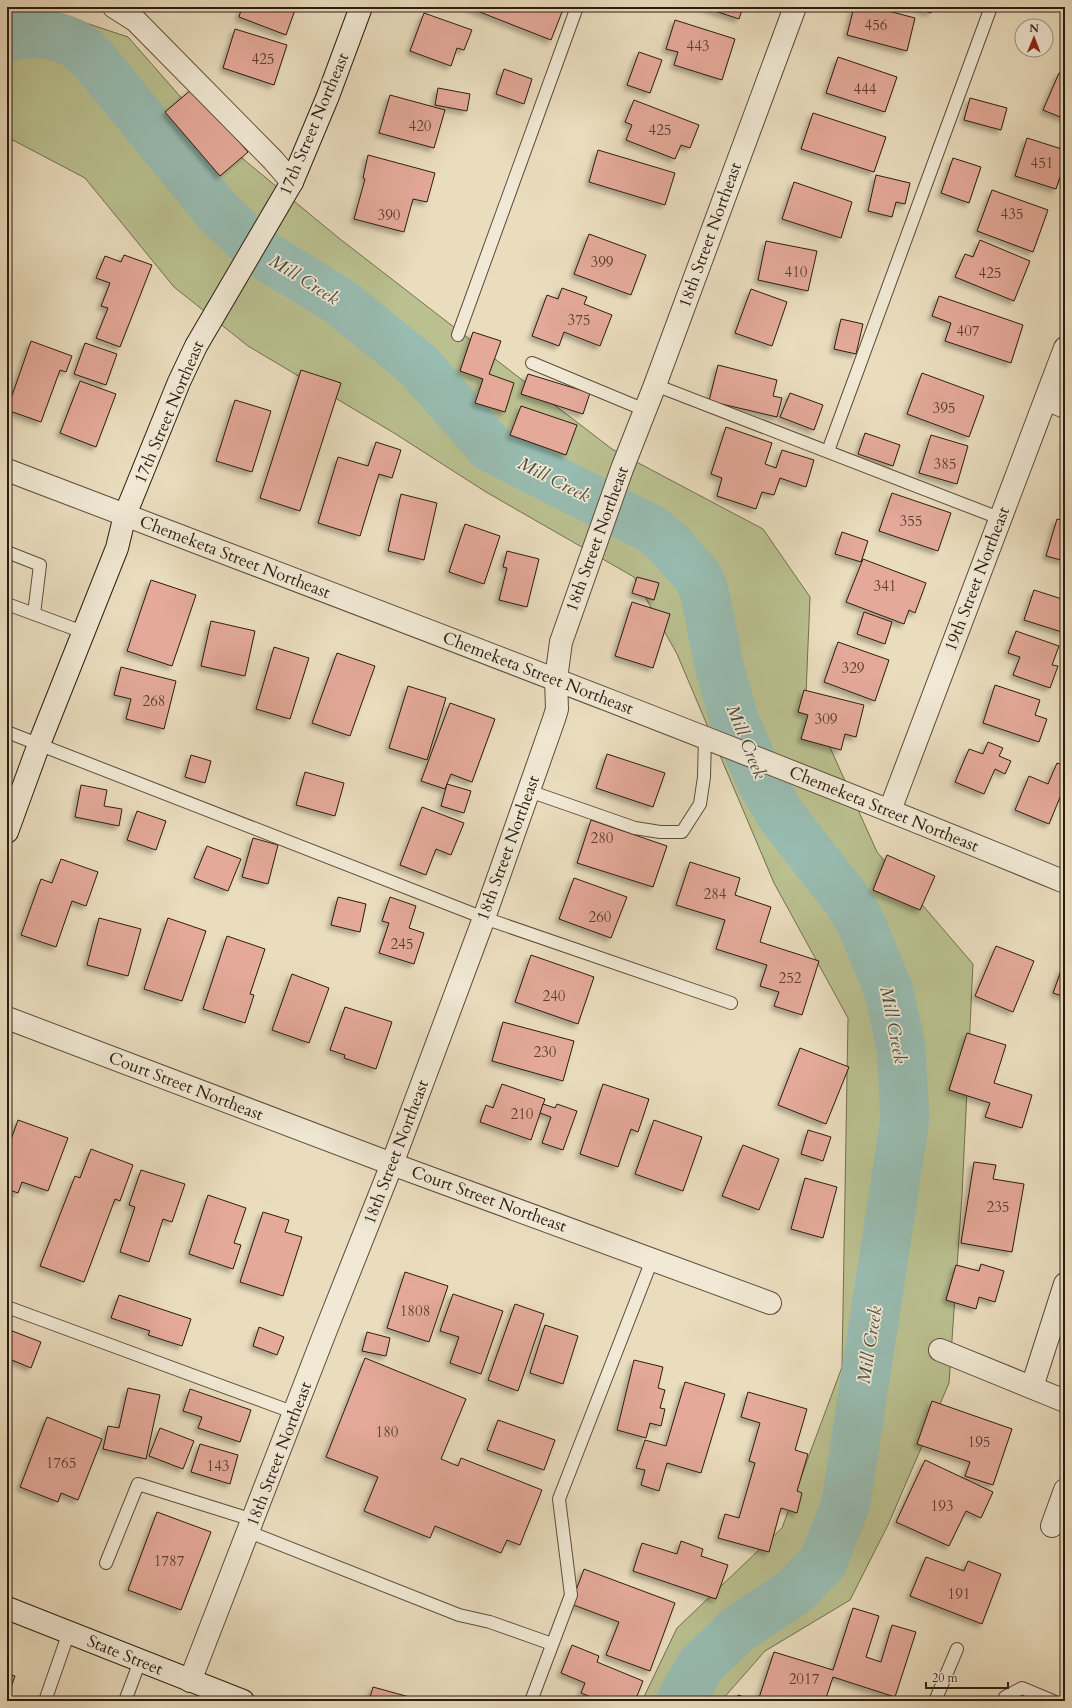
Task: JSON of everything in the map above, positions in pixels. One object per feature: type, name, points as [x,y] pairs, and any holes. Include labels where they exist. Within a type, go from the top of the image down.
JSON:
[{"type":"street","points":[[114,7],[136,21],[273,160],[292,182]]},
{"type":"street","name":"17th Street Northeast","points":[[7,832],[39,744],[117,548],[125,516],[160,428],[196,346],[276,212],[292,182],[325,103],[361,7]]},
{"type":"street","name":"18th Street Northeast","points":[[190,1681],[295,1413],[326,1328],[392,1164],[484,918],[557,709],[556,679],[561,642],[622,469],[655,385],[796,7]]},
{"type":"street","name":"19th Street Northeast","points":[[890,810],[1000,518],[1055,403],[1065,348]]},
{"type":"street","name":"Chemeketa Street Northeast","points":[[7,470],[556,679],[890,810],[1065,882]]},
{"type":"street","name":"Court Street Northeast","points":[[7,1018],[392,1164],[770,1303]]},
{"type":"street","points":[[1032,1387],[1065,1284]]},
{"type":"street","points":[[940,1350],[1065,1401]]},
{"type":"street","points":[[1052,1526],[1065,1490]]},
{"type":"street","name":"State Street","points":[[7,1608],[236,1700]]},
{"type":"lane","points":[[458,335],[577,7]]},
{"type":"lane","points":[[828,451],[991,7]]},
{"type":"lane","points":[[532,363],[645,410]]},
{"type":"lane","points":[[655,385],[1000,518]]},
{"type":"lane","points":[[7,552],[40,565],[34,614]]},
{"type":"lane","points":[[7,604],[83,632]]},
{"type":"lane","points":[[7,732],[484,918],[731,1003]]},
{"type":"lane","points":[[529,791],[635,828],[660,832],[682,832],[700,804],[709,739]]},
{"type":"lane","points":[[531,1701],[571,1595],[558,1499],[652,1260]]},
{"type":"lane","points":[[7,1307],[295,1413]]},
{"type":"lane","points":[[106,1563],[138,1484],[251,1526],[459,1615],[490,1622],[552,1644]]},
{"type":"lane","points":[[45,1701],[69,1632]]},
{"type":"lane","points":[[935,1701],[957,1649]]},
{"type":"lane","points":[[125,1701],[140,1661]]},
{"type":"lane","points":[[1004,1701],[1005,1697],[1022,1688],[1053,1701]]},
{"type":"green space","points":[[7,7],[38,7],[128,37],[214,135],[340,239],[612,449],[763,529],[810,597],[806,694],[877,852],[973,964],[962,1195],[949,1383],[888,1525],[850,1600],[765,1651],[721,1701],[642,1701],[677,1628],[782,1528],[842,1367],[848,1018],[774,883],[677,654],[634,577],[486,492],[394,433],[248,346],[174,287],[85,178],[7,137]]},
{"type":"building","points":[[242,7],[296,7],[286,35],[239,17]]},
{"type":"building","points":[[467,7],[564,7],[551,40]]},
{"type":"building","points":[[703,7],[743,7],[739,19]]},
{"type":"building","points":[[854,7],[873,7],[915,18],[907,51],[847,35]]},
{"type":"building","points":[[912,7],[932,7],[931,13]]},
{"type":"building","points":[[424,13],[472,30],[464,50],[457,48],[451,66],[410,51]]},
{"type":"building","points":[[675,20],[735,39],[722,80],[674,65],[678,52],[666,49]]},
{"type":"building","points":[[235,29],[287,45],[274,85],[223,68]]},
{"type":"building","points":[[639,52],[662,60],[650,93],[627,85]]},
{"type":"building","points":[[838,57],[897,77],[885,112],[826,93]]},
{"type":"building","points":[[504,69],[532,79],[524,104],[496,94]]},
{"type":"building","points":[[1059,73],[1065,75],[1065,119],[1043,110]]},
{"type":"building","points":[[438,88],[470,94],[467,111],[435,105]]},
{"type":"building","points":[[192,89],[248,152],[220,176],[165,112]]},
{"type":"building","points":[[390,95],[445,110],[434,148],[379,133]]},
{"type":"building","points":[[970,98],[1007,108],[1001,130],[964,120]]},
{"type":"building","points":[[634,100],[699,125],[690,148],[681,145],[675,159],[626,140],[632,125],[625,122]]},
{"type":"building","points":[[813,113],[886,137],[874,172],[801,149]]},
{"type":"building","points":[[1027,138],[1065,150],[1065,179],[1060,177],[1056,189],[1015,176]]},
{"type":"building","points":[[598,150],[675,173],[665,205],[589,182]]},
{"type":"building","points":[[368,155],[435,173],[427,202],[413,199],[404,232],[354,219],[365,179],[363,178]]},
{"type":"building","points":[[953,158],[981,167],[969,203],[941,193]]},
{"type":"building","points":[[876,175],[910,183],[905,204],[896,202],[892,217],[868,211]]},
{"type":"building","points":[[794,182],[852,202],[841,238],[782,219]]},
{"type":"building","points":[[992,190],[1048,210],[1033,252],[977,231]]},
{"type":"building","points":[[589,234],[646,255],[631,295],[574,274]]},
{"type":"building","points":[[980,240],[1030,261],[1014,301],[955,277],[965,254],[973,257]]},
{"type":"building","points":[[766,241],[817,251],[808,291],[758,280]]},
{"type":"building","points":[[124,255],[152,265],[120,347],[96,338],[108,308],[101,306],[110,283],[96,278],[105,256],[121,262]]},
{"type":"building","points":[[562,288],[587,297],[584,304],[612,315],[600,346],[564,332],[559,346],[532,336],[547,295],[558,299]]},
{"type":"building","points":[[751,289],[787,302],[772,346],[735,333]]},
{"type":"building","points":[[939,296],[1023,325],[1011,363],[945,341],[951,323],[932,316]]},
{"type":"building","points":[[841,319],[863,324],[856,354],[834,349]]},
{"type":"building","points":[[473,332],[501,341],[489,374],[514,383],[505,412],[475,403],[483,379],[460,371]]},
{"type":"building","points":[[31,341],[72,356],[66,372],[60,370],[41,422],[7,410]]},
{"type":"building","points":[[85,343],[117,354],[106,385],[74,374]]},
{"type":"building","points":[[718,365],[777,380],[773,396],[782,398],[777,417],[709,401]]},
{"type":"building","points":[[301,370],[341,383],[300,511],[260,498]]},
{"type":"building","points":[[922,373],[984,396],[969,437],[907,414]]},
{"type":"building","points":[[528,374],[590,393],[583,414],[521,394]]},
{"type":"building","points":[[80,381],[116,394],[96,447],[60,433]]},
{"type":"building","points":[[790,393],[823,405],[814,430],[780,417]]},
{"type":"building","points":[[235,400],[271,411],[252,472],[216,461]]},
{"type":"building","points":[[521,406],[577,425],[566,455],[510,435]]},
{"type":"building","points":[[726,427],[772,443],[765,464],[776,468],[782,450],[814,460],[806,487],[780,478],[774,495],[762,492],[756,509],[717,496],[722,478],[711,474]]},
{"type":"building","points":[[865,433],[900,445],[893,466],[858,454]]},
{"type":"building","points":[[931,435],[968,446],[957,484],[919,473]]},
{"type":"building","points":[[376,442],[401,450],[392,478],[379,474],[360,536],[318,523],[338,457],[368,466]]},
{"type":"building","points":[[892,493],[951,513],[938,551],[879,531]]},
{"type":"building","points":[[401,494],[437,503],[424,560],[388,551]]},
{"type":"building","points":[[1057,519],[1065,521],[1065,561],[1046,556]]},
{"type":"building","points":[[465,524],[500,536],[484,584],[449,572]]},
{"type":"building","points":[[842,532],[868,541],[861,562],[835,554]]},
{"type":"building","points":[[507,551],[539,559],[527,607],[499,600],[507,568],[503,567]]},
{"type":"building","points":[[863,559],[926,583],[915,613],[909,610],[904,624],[846,602]]},
{"type":"building","points":[[637,577],[659,583],[654,600],[632,593]]},
{"type":"building","points":[[151,580],[196,595],[172,666],[127,651]]},
{"type":"building","points":[[1034,590],[1065,600],[1065,633],[1024,620]]},
{"type":"building","points":[[632,602],[670,614],[653,668],[615,656]]},
{"type":"building","points":[[864,612],[892,622],[885,644],[857,634]]},
{"type":"building","points":[[211,621],[255,631],[245,676],[201,666]]},
{"type":"building","points":[[1016,631],[1059,646],[1052,665],[1058,666],[1050,688],[1013,675],[1020,657],[1008,653]]},
{"type":"building","points":[[838,642],[889,660],[875,701],[824,682]]},
{"type":"building","points":[[274,647],[309,658],[290,719],[256,709]]},
{"type":"building","points":[[337,653],[375,666],[350,736],[312,723]]},
{"type":"building","points":[[121,667],[176,681],[164,729],[126,719],[131,699],[114,695]]},
{"type":"building","points":[[995,685],[1040,700],[1035,715],[1047,719],[1039,742],[983,723]]},
{"type":"building","points":[[408,686],[446,698],[427,760],[389,748]]},
{"type":"building","points":[[804,690],[864,705],[856,737],[845,734],[841,750],[801,739],[808,715],[798,712]]},
{"type":"building","points":[[450,703],[495,719],[472,782],[451,774],[445,789],[421,781]]},
{"type":"building","points":[[988,742],[1003,748],[999,756],[1011,761],[1005,774],[995,769],[984,794],[955,782],[969,749],[983,754]]},
{"type":"building","points":[[607,754],[665,773],[653,807],[596,788]]},
{"type":"building","points":[[191,755],[211,761],[205,783],[185,777]]},
{"type":"building","points":[[1057,763],[1065,766],[1065,796],[1061,795],[1049,824],[1015,810],[1029,776],[1048,784]]},
{"type":"building","points":[[305,772],[344,783],[335,816],[296,805]]},
{"type":"building","points":[[447,784],[471,791],[464,813],[441,806]]},
{"type":"building","points":[[81,785],[107,790],[104,806],[122,809],[119,826],[75,817]]},
{"type":"building","points":[[422,807],[464,823],[451,855],[436,849],[426,875],[400,865]]},
{"type":"building","points":[[137,811],[166,821],[156,850],[127,840]]},
{"type":"building","points":[[591,820],[667,846],[653,887],[577,863]]},
{"type":"building","points":[[253,838],[278,845],[268,884],[242,877]]},
{"type":"building","points":[[207,846],[241,859],[228,891],[194,878]]},
{"type":"building","points":[[887,855],[935,876],[920,910],[873,890]]},
{"type":"building","points":[[61,859],[98,872],[86,906],[72,901],[56,947],[21,935],[41,879],[52,883]]},
{"type":"building","points":[[690,862],[740,878],[735,895],[771,907],[760,942],[819,961],[802,1015],[774,1006],[779,992],[760,986],[767,965],[716,949],[725,920],[676,905]]},
{"type":"building","points":[[574,878],[627,897],[611,938],[559,919]]},
{"type":"building","points":[[338,897],[366,904],[360,932],[331,925]]},
{"type":"building","points":[[390,897],[416,906],[409,928],[424,933],[414,964],[379,953],[389,923],[382,921]]},
{"type":"building","points":[[99,918],[141,929],[128,976],[87,965]]},
{"type":"building","points":[[168,918],[206,931],[182,1001],[144,989]]},
{"type":"building","points":[[227,936],[265,949],[250,994],[254,995],[245,1023],[203,1009]]},
{"type":"building","points":[[996,946],[1034,961],[1013,1012],[975,996]]},
{"type":"building","points":[[531,955],[594,977],[578,1024],[515,1002]]},
{"type":"building","points":[[1062,968],[1065,969],[1065,997],[1053,993]]},
{"type":"building","points":[[292,974],[329,988],[309,1043],[272,1030]]},
{"type":"building","points":[[345,1007],[392,1022],[376,1069],[344,1058],[345,1055],[330,1050]]},
{"type":"building","points":[[503,1022],[574,1041],[563,1081],[492,1061]]},
{"type":"building","points":[[967,1033],[1006,1045],[994,1083],[1032,1095],[1022,1128],[985,1117],[990,1103],[949,1090]]},
{"type":"building","points":[[800,1048],[849,1067],[826,1124],[778,1105]]},
{"type":"building","points":[[502,1084],[545,1099],[531,1140],[480,1122],[486,1105],[493,1108]]},
{"type":"building","points":[[603,1084],[649,1099],[638,1132],[631,1129],[618,1167],[580,1154]]},
{"type":"building","points":[[543,1104],[555,1108],[557,1104],[577,1111],[563,1150],[542,1143],[551,1117],[540,1113]]},
{"type":"building","points":[[18,1120],[68,1138],[48,1191],[22,1182],[18,1193],[7,1189],[7,1151]]},
{"type":"building","points":[[654,1120],[702,1137],[683,1191],[635,1174]]},
{"type":"building","points":[[808,1130],[831,1137],[823,1161],[801,1154]]},
{"type":"building","points":[[743,1145],[779,1159],[759,1210],[722,1196]]},
{"type":"building","points":[[91,1149],[133,1165],[120,1201],[115,1199],[84,1282],[40,1266],[75,1176],[80,1178]]},
{"type":"building","points":[[974,1162],[996,1165],[993,1179],[1024,1184],[1012,1252],[961,1243]]},
{"type":"building","points":[[141,1170],[185,1184],[172,1222],[163,1219],[149,1262],[120,1252],[135,1207],[129,1205]]},
{"type":"building","points":[[805,1178],[837,1187],[823,1238],[791,1229]]},
{"type":"building","points":[[208,1195],[246,1208],[234,1243],[241,1245],[233,1269],[189,1254]]},
{"type":"building","points":[[263,1212],[289,1220],[285,1232],[302,1237],[283,1296],[240,1282]]},
{"type":"building","points":[[981,1264],[1004,1271],[995,1302],[979,1297],[976,1309],[946,1300],[956,1265],[979,1271]]},
{"type":"building","points":[[405,1272],[448,1286],[429,1342],[387,1328]]},
{"type":"building","points":[[453,1294],[503,1311],[481,1374],[450,1363],[459,1337],[440,1331]]},
{"type":"building","points":[[119,1295],[191,1319],[182,1346],[148,1335],[150,1331],[111,1318]]},
{"type":"building","points":[[515,1304],[544,1314],[518,1391],[488,1380]]},
{"type":"building","points":[[545,1325],[578,1336],[563,1384],[530,1373]]},
{"type":"building","points":[[259,1327],[284,1337],[277,1355],[253,1346]]},
{"type":"building","points":[[7,1329],[41,1342],[31,1368],[7,1358]]},
{"type":"building","points":[[367,1332],[390,1338],[386,1356],[362,1351]]},
{"type":"building","points":[[365,1358],[466,1399],[441,1459],[458,1466],[461,1458],[542,1490],[520,1545],[507,1540],[501,1553],[435,1526],[430,1538],[364,1511],[378,1477],[326,1457]]},
{"type":"building","points":[[634,1360],[663,1367],[658,1388],[665,1390],[660,1408],[665,1409],[661,1426],[650,1423],[646,1438],[617,1430]]},
{"type":"building","points":[[685,1382],[725,1394],[701,1473],[667,1463],[659,1491],[641,1485],[645,1470],[636,1468],[645,1440],[666,1446]]},
{"type":"building","points":[[128,1388],[160,1395],[146,1459],[103,1449],[108,1426],[119,1428]]},
{"type":"building","points":[[190,1389],[251,1410],[240,1442],[198,1428],[202,1417],[183,1411]]},
{"type":"building","points":[[748,1392],[807,1409],[795,1450],[808,1454],[797,1491],[802,1493],[797,1513],[781,1508],[769,1552],[718,1538],[725,1514],[739,1518],[755,1463],[749,1461],[760,1423],[741,1417]]},
{"type":"building","points":[[932,1401],[1012,1429],[993,1485],[965,1476],[970,1462],[917,1444]]},
{"type":"building","points":[[47,1417],[102,1439],[78,1500],[61,1493],[58,1502],[20,1487]]},
{"type":"building","points":[[498,1420],[555,1440],[544,1470],[487,1450]]},
{"type":"building","points":[[160,1428],[194,1441],[183,1469],[149,1456]]},
{"type":"building","points":[[200,1444],[238,1455],[230,1484],[191,1472]]},
{"type":"building","points":[[925,1460],[993,1492],[981,1518],[966,1511],[949,1546],[896,1522]]},
{"type":"building","points":[[157,1512],[211,1532],[181,1610],[128,1590]]},
{"type":"building","points":[[681,1541],[703,1549],[701,1556],[728,1565],[716,1599],[633,1571],[642,1543],[677,1554]]},
{"type":"building","points":[[926,1557],[964,1571],[968,1561],[1001,1574],[982,1624],[910,1596]]},
{"type":"building","points":[[584,1569],[675,1603],[650,1671],[606,1655],[619,1622],[571,1604]]},
{"type":"building","points":[[853,1608],[879,1616],[866,1657],[881,1662],[892,1625],[916,1632],[895,1697],[833,1677],[825,1701],[758,1701],[774,1652],[833,1670]]},
{"type":"building","points":[[572,1645],[599,1656],[597,1662],[643,1681],[635,1701],[601,1701],[581,1693],[585,1683],[561,1673]]},
{"type":"building","points":[[7,1674],[15,1676],[7,1698]]},
{"type":"building","points":[[373,1687],[424,1701],[369,1701]]},
{"type":"building","points":[[738,1695],[757,1701],[736,1701]]},
{"type":"waterway","name":"Mill Creek","points":[[7,37],[23,34],[47,35],[63,39],[80,47],[93,59],[217,211],[261,253],[339,301],[418,365],[491,448],[653,530],[670,545],[698,577],[704,590],[720,669],[734,719],[762,783],[782,817],[847,900],[861,923],[889,992],[901,1048],[905,1119],[846,1503],[823,1562],[795,1591],[737,1630],[701,1665],[680,1701]]}]
